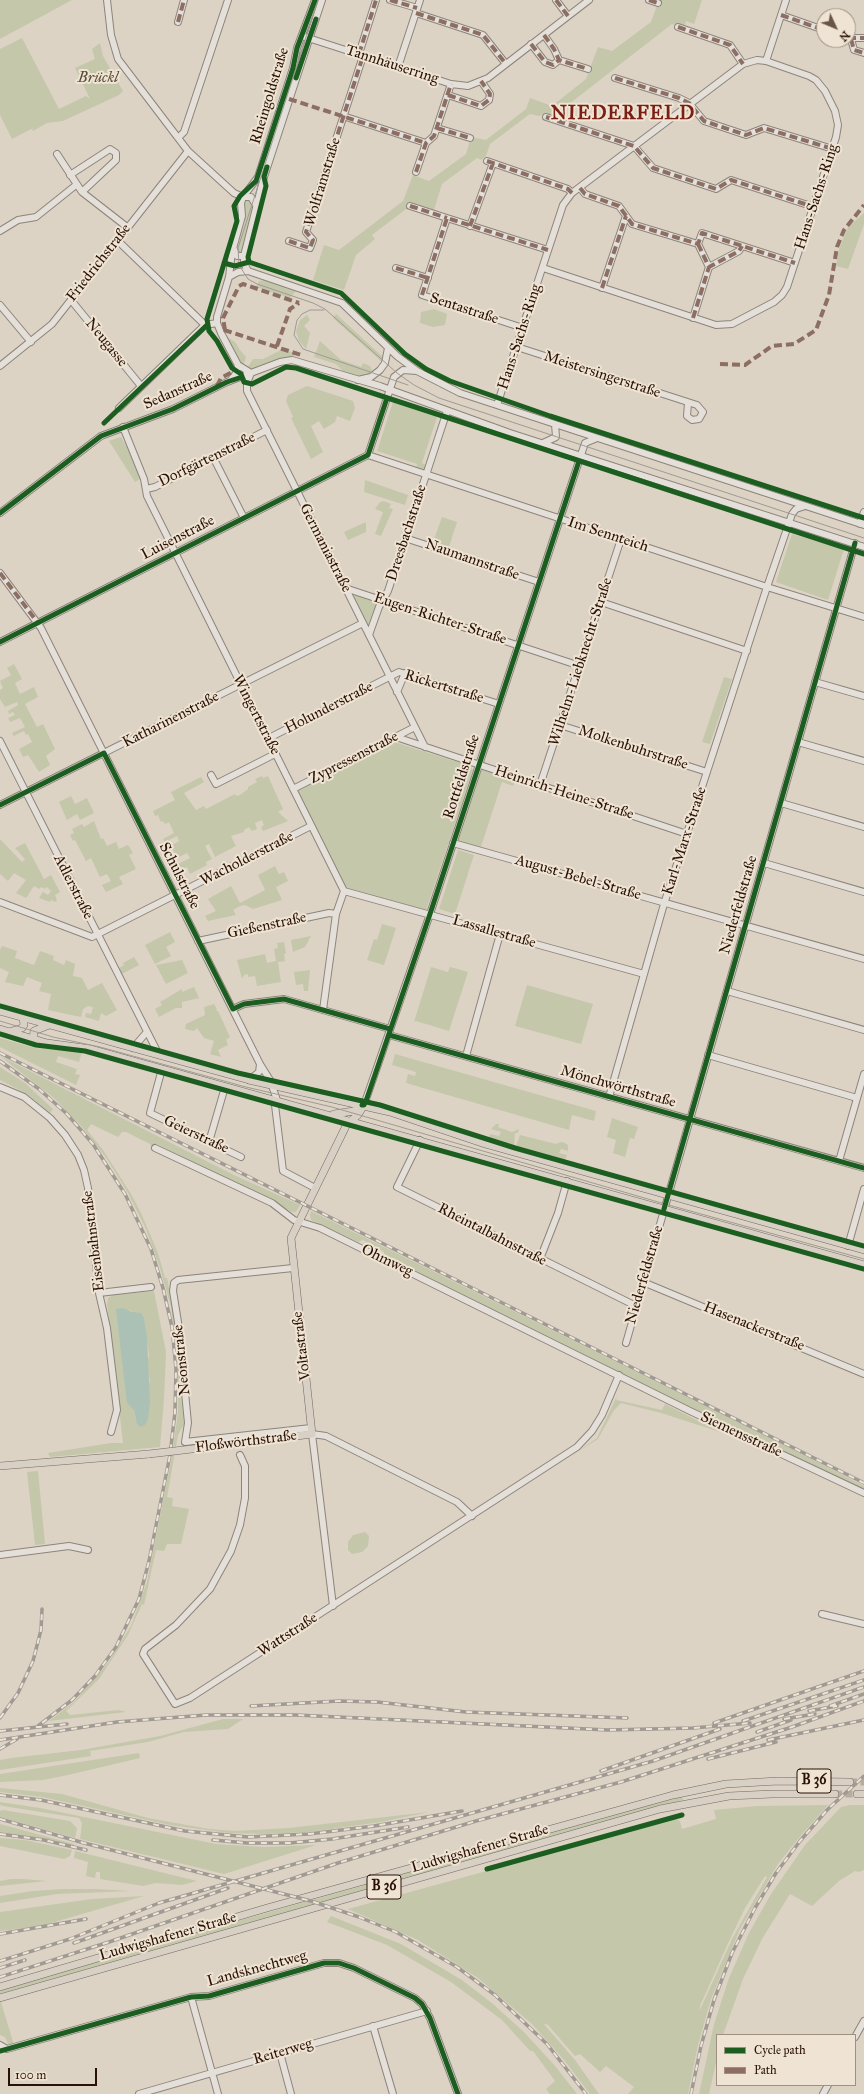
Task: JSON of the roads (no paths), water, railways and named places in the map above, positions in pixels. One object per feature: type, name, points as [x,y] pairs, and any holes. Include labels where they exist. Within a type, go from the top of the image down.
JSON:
[{"type":"main road","points":[[0,1011],[272,1086],[379,1109],[485,1144],[864,1250]]},
{"type":"main road","points":[[9,1032],[22,1028],[24,1024],[23,1017]]},
{"type":"main road","points":[[34,1040],[36,1030],[49,1025]]},
{"type":"main road","points":[[0,1029],[34,1040],[92,1049],[864,1265]]},
{"type":"main road","points":[[347,1101],[351,1112],[350,1120]]},
{"type":"main road","points":[[332,1115],[351,1112],[364,1105]]},
{"type":"main road","name":"Voltastraße","points":[[312,1431],[290,1238],[350,1120],[358,1114],[364,1105]]},
{"type":"main road","points":[[358,1114],[379,1109]]},
{"type":"main road","name":"Floßwörthstraße","points":[[0,1466],[149,1454],[312,1431]]},
{"type":"main road","name":"Ludwigshafener Straße","points":[[0,1987],[274,1906],[673,1795],[726,1784],[778,1781],[850,1782]]},
{"type":"main road","name":"Ludwigshafener Straße","points":[[0,1998],[667,1807],[729,1796],[835,1794]]},
{"type":"street","points":[[107,0],[111,35],[118,59],[188,151],[226,186],[243,197],[251,197],[257,207]]},
{"type":"street","points":[[178,22],[184,0]]},
{"type":"street","points":[[178,138],[184,132],[228,0]]},
{"type":"street","name":"Rheingoldstraße","points":[[243,197],[258,177],[302,36],[315,0]]},
{"type":"street","name":"Rheingoldstraße","points":[[248,272],[244,263],[244,256],[267,166],[322,0]]},
{"type":"street","name":"Wolframstraße","points":[[289,241],[310,248],[313,240],[306,232],[343,116],[376,0]]},
{"type":"street","points":[[390,0],[483,35],[506,64]]},
{"type":"street","points":[[398,67],[420,0]]},
{"type":"street","points":[[556,0],[568,16]]},
{"type":"street","name":"Tannhäuserring","points":[[302,36],[451,84],[468,86],[482,81],[506,64],[589,0]]},
{"type":"street","points":[[649,0],[658,3]]},
{"type":"street","points":[[766,62],[786,0]]},
{"type":"street","points":[[781,15],[816,27]]},
{"type":"street","points":[[678,27],[730,45],[743,64]]},
{"type":"street","points":[[544,35],[554,49],[559,60],[588,69]]},
{"type":"street","points":[[531,44],[545,62],[553,65],[559,60]]},
{"type":"street","points":[[853,48],[854,50],[864,53]]},
{"type":"street","name":"Hans-Sachs-Ring","points":[[497,405],[563,205],[572,194],[689,103],[743,64],[757,60],[766,62],[809,76],[821,85],[835,111],[838,125],[833,149],[787,287],[774,302],[732,324],[724,326],[693,318],[543,268]]},
{"type":"street","points":[[615,78],[679,98],[689,103],[704,121],[746,135],[764,128],[833,149]]},
{"type":"street","name":"Tannhäuserring","points":[[448,95],[481,106],[489,100],[490,94],[482,81]]},
{"type":"street","points":[[416,172],[426,143],[434,136],[451,84]]},
{"type":"street","points":[[343,116],[426,143]]},
{"type":"street","points":[[546,117],[634,146],[653,168],[716,189],[731,180],[814,207]]},
{"type":"street","points":[[437,128],[470,138]]},
{"type":"street","points":[[70,175],[110,150],[116,153],[116,160],[82,192]]},
{"type":"street","name":"Friedrichstraße","points":[[0,366],[52,324],[188,151]]},
{"type":"street","points":[[57,154],[82,192],[127,227]]},
{"type":"street","points":[[470,226],[490,162],[568,189],[572,194]]},
{"type":"street","points":[[0,231],[18,220],[36,216],[76,185]]},
{"type":"street","points":[[580,188],[585,194],[619,206],[632,224],[698,244]]},
{"type":"street","points":[[243,197],[241,203],[242,216],[233,247],[229,277],[217,323],[238,365],[250,373]]},
{"type":"street","points":[[410,206],[548,250]]},
{"type":"street","points":[[602,288],[626,216]]},
{"type":"street","name":"Sentastraße","points":[[447,218],[422,295],[523,328]]},
{"type":"street","points":[[693,318],[709,267],[698,244],[702,233],[795,263]]},
{"type":"street","points":[[117,240],[205,325]]},
{"type":"street","points":[[709,267],[739,251],[742,246]]},
{"type":"street","points":[[233,247],[237,256],[244,256]]},
{"type":"street","name":"Sentastraße","points":[[396,268],[428,278]]},
{"type":"street","points":[[229,277],[238,272],[248,272],[342,303],[388,348],[417,371],[460,393],[862,525],[864,512]]},
{"type":"street","name":"Neugasse","points":[[71,300],[141,386]]},
{"type":"street","points":[[0,305],[30,342]]},
{"type":"street","points":[[119,408],[205,325],[217,323]]},
{"type":"street","name":"Meistersingerstraße","points":[[517,347],[688,403]]},
{"type":"street","points":[[358,380],[371,377],[382,368],[388,348]]},
{"type":"street","name":"Sedanstraße","points":[[123,427],[173,409],[230,381],[250,373],[285,360],[292,360],[389,390],[543,443],[864,547]]},
{"type":"street","points":[[230,381],[237,372],[238,365]]},
{"type":"street","points":[[368,455],[394,377],[398,372],[403,370],[417,371]]},
{"type":"street","name":"Germaniastraße","points":[[250,373],[247,383],[247,391],[425,747]]},
{"type":"street","name":"Dreesbachstraße","points":[[369,636],[405,538],[447,411]]},
{"type":"street","points":[[543,443],[556,436],[555,424]]},
{"type":"street","points":[[0,513],[99,437],[123,427]]},
{"type":"street","name":"Wingertstraße","points":[[123,427],[144,479],[147,496],[344,891]]},
{"type":"street","name":"Dorfgärtenstraße","points":[[146,489],[155,487],[267,430]]},
{"type":"street","name":"Rottfeldstraße","points":[[364,1105],[430,914],[581,455],[586,443],[598,438]]},
{"type":"street","name":"Im Sennteich","points":[[368,455],[767,587],[864,617]]},
{"type":"street","name":"Luisenstraße","points":[[0,642],[368,455]]},
{"type":"street","points":[[213,457],[244,518]]},
{"type":"street","name":"Karl-Marx-Straße","points":[[609,1097],[664,904],[767,587],[794,511],[805,506]]},
{"type":"street","name":"Naumannstraße","points":[[405,538],[539,582]]},
{"type":"street","name":"Wilhelm-Liebknecht-Straße","points":[[540,785],[621,538]]},
{"type":"street","name":"Niederfeldstraße","points":[[626,1343],[855,543]]},
{"type":"street","name":"Schulstraße","points":[[0,573],[38,623],[272,1086],[277,1100],[275,1105],[282,1171],[316,1188]]},
{"type":"street","name":"Eugen-Richter-Straße","points":[[345,588],[580,666]]},
{"type":"street","points":[[600,602],[747,651]]},
{"type":"street","name":"Katharinenstraße","points":[[0,805],[363,623]]},
{"type":"street","name":"Rickertstraße","points":[[390,677],[399,672],[405,673],[499,704]]},
{"type":"street","points":[[397,692],[405,673]]},
{"type":"street","name":"Holunderstraße","points":[[267,739],[390,677]]},
{"type":"street","points":[[815,682],[864,696]]},
{"type":"street","name":"Molkenbuhrstraße","points":[[560,725],[707,772]]},
{"type":"street","name":"Zypressenstraße","points":[[293,789],[415,728]]},
{"type":"street","name":"Heinrich-Heine-Straße","points":[[396,737],[687,834]]},
{"type":"street","name":"Adlerstraße","points":[[0,740],[146,1033],[159,1055]]},
{"type":"street","points":[[798,742],[864,762]]},
{"type":"street","points":[[211,775],[216,784],[275,754]]},
{"type":"street","points":[[781,803],[864,827]]},
{"type":"street","name":"Wacholderstraße","points":[[97,934],[311,826]]},
{"type":"street","name":"August-Bebel-Straße","points":[[453,843],[664,904],[746,925],[864,959]]},
{"type":"street","points":[[764,863],[864,892]]},
{"type":"street","points":[[324,1010],[336,914],[344,891]]},
{"type":"street","name":"Lassallestraße","points":[[344,891],[644,974]]},
{"type":"street","points":[[0,902],[92,937],[97,934]]},
{"type":"street","name":"Gießenstraße","points":[[198,941],[329,913],[336,914]]},
{"type":"street","points":[[466,1056],[500,934]]},
{"type":"street","points":[[727,990],[864,1030]]},
{"type":"street","name":"Mönchwörthstraße","points":[[233,1010],[244,1004],[284,998],[466,1056],[864,1168]]},
{"type":"street","points":[[133,1048],[146,1033]]},
{"type":"street","points":[[708,1055],[857,1098]]},
{"type":"street","points":[[249,1080],[259,1072],[260,1064]]},
{"type":"street","name":"Geierstraße","points":[[162,1069],[150,1113],[209,1142],[216,1143],[242,1157]]},
{"type":"street","points":[[839,1161],[864,1074]]},
{"type":"street","name":"Eisenbahnstraße","points":[[0,1087],[24,1097],[50,1118],[78,1155],[88,1188],[99,1293],[107,1328],[117,1410],[111,1432]]},
{"type":"street","points":[[209,1142],[225,1087]]},
{"type":"street","name":"Rheintalbahnstraße","points":[[420,1140],[397,1187],[540,1260],[636,1306]]},
{"type":"street","name":"Ohmweg","points":[[155,1148],[272,1203],[298,1222],[320,1228],[619,1376]]},
{"type":"street","points":[[540,1260],[558,1213],[567,1181]]},
{"type":"street","points":[[848,1246],[864,1189]]},
{"type":"street","name":"Neonstraße","points":[[185,1442],[188,1423],[178,1322],[173,1291],[174,1283],[178,1280],[293,1268]]},
{"type":"street","name":"Hasenackerstraße","points":[[643,1282],[864,1374]]},
{"type":"street","points":[[99,1293],[151,1287]]},
{"type":"street","name":"Siemensstraße","points":[[619,1376],[864,1493]]},
{"type":"street","name":"Wattstraße","points":[[240,1455],[245,1466],[244,1498],[240,1525],[232,1551],[210,1589],[176,1625],[145,1649],[144,1654],[175,1704],[190,1698],[577,1447],[592,1431],[602,1415],[619,1376]]},
{"type":"street","name":"Floßwörthstraße","points":[[312,1431],[326,1436],[457,1502],[472,1516]]},
{"type":"street","name":"Voltastraße","points":[[312,1431],[333,1606]]},
{"type":"street","name":"Floßwörthstraße","points":[[185,1442],[240,1440]]},
{"type":"street","points":[[0,1555],[70,1546],[88,1550]]},
{"type":"street","points":[[822,1614],[864,1624]]},
{"type":"street","name":"Landsknechtweg","points":[[0,2045],[7,2049],[12,2048],[191,1997],[208,1996],[324,1963],[339,1963],[354,1968],[416,1998],[427,2012],[458,2094]]},
{"type":"street","points":[[191,1997],[218,2094]]},
{"type":"street","name":"Reiterweg","points":[[140,2094],[373,2026],[427,2012]]},
{"type":"street","points":[[856,2035],[864,2021]]},
{"type":"street","points":[[373,2026],[393,2094]]},
{"type":"street","points":[[280,2053],[291,2094]]},
{"type":"tunnel","points":[[850,1782],[864,1782]]},
{"type":"tunnel","points":[[835,1794],[857,1794]]},
{"type":"tram line","points":[[318,0],[238,248],[239,265],[248,279],[257,284],[313,303],[325,309],[397,373],[414,385],[439,398],[864,538]]},
{"type":"tram line","points":[[324,310],[310,310],[302,314],[297,320],[294,335],[303,349],[408,385]]},
{"type":"tram line","points":[[0,1021],[53,1037],[100,1047],[246,1087],[332,1107],[665,1204],[864,1259]]},
{"type":"railway","points":[[0,1053],[864,1483]]},
{"type":"railway","points":[[0,1061],[39,1089],[67,1114],[93,1144],[125,1194],[151,1249],[163,1288],[172,1327],[176,1369],[175,1412],[170,1455],[149,1561],[139,1599],[116,1647],[95,1676],[72,1700],[38,1726]]},
{"type":"railway","points":[[0,1718],[18,1693],[33,1661],[41,1630],[42,1609]]},
{"type":"railway","points":[[714,1723],[864,1671]]},
{"type":"railway","points":[[743,1721],[864,1680]]},
{"type":"railway","points":[[0,1961],[70,1939],[159,1903],[653,1761],[864,1687]]},
{"type":"railway","points":[[830,1706],[864,1694]]},
{"type":"railway","points":[[251,1706],[339,1701],[377,1702],[466,1712],[627,1718]]},
{"type":"railway","points":[[0,1977],[109,1942],[338,1863],[476,1821],[621,1782],[792,1727],[864,1701]]},
{"type":"railway","points":[[809,1711],[837,1706]]},
{"type":"railway","points":[[784,1719],[815,1714]]},
{"type":"railway","points":[[0,1740],[117,1722],[206,1715],[296,1715],[608,1730],[693,1728],[750,1723]]},
{"type":"railway","points":[[757,1732],[791,1720]]},
{"type":"railway","points":[[768,1740],[864,1720]]},
{"type":"railway","points":[[0,1731],[67,1724]]},
{"type":"railway","points":[[601,1771],[720,1729]]},
{"type":"railway","points":[[0,1749],[17,1739]]},
{"type":"railway","points":[[708,1759],[776,1742]]},
{"type":"railway","points":[[691,2094],[701,2046],[714,2000],[732,1953],[755,1908],[776,1873],[800,1841],[827,1810],[864,1776]]},
{"type":"railway","points":[[0,1795],[41,1800],[185,1831],[248,1837],[309,1834],[374,1826],[462,1811]]},
{"type":"railway","points":[[0,1819],[84,1843],[311,1901],[359,1917],[396,1932],[457,1967],[495,1995],[547,2044],[586,2094]]},
{"type":"railway","points":[[213,1840],[247,1843],[290,1843],[332,1839],[408,1827]]},
{"type":"railway","points":[[0,1834],[44,1840],[86,1850]]},
{"type":"railway","points":[[74,1943],[228,1888]]},
{"type":"railway","points":[[0,1934],[86,1919]]},
{"type":"railway","points":[[0,1968],[25,1960]]},
{"type":"district","name":"NIEDERFELD","points":[[623,114]]},
{"type":"park label","name":"Brückl","points":[[98,78]]}]
